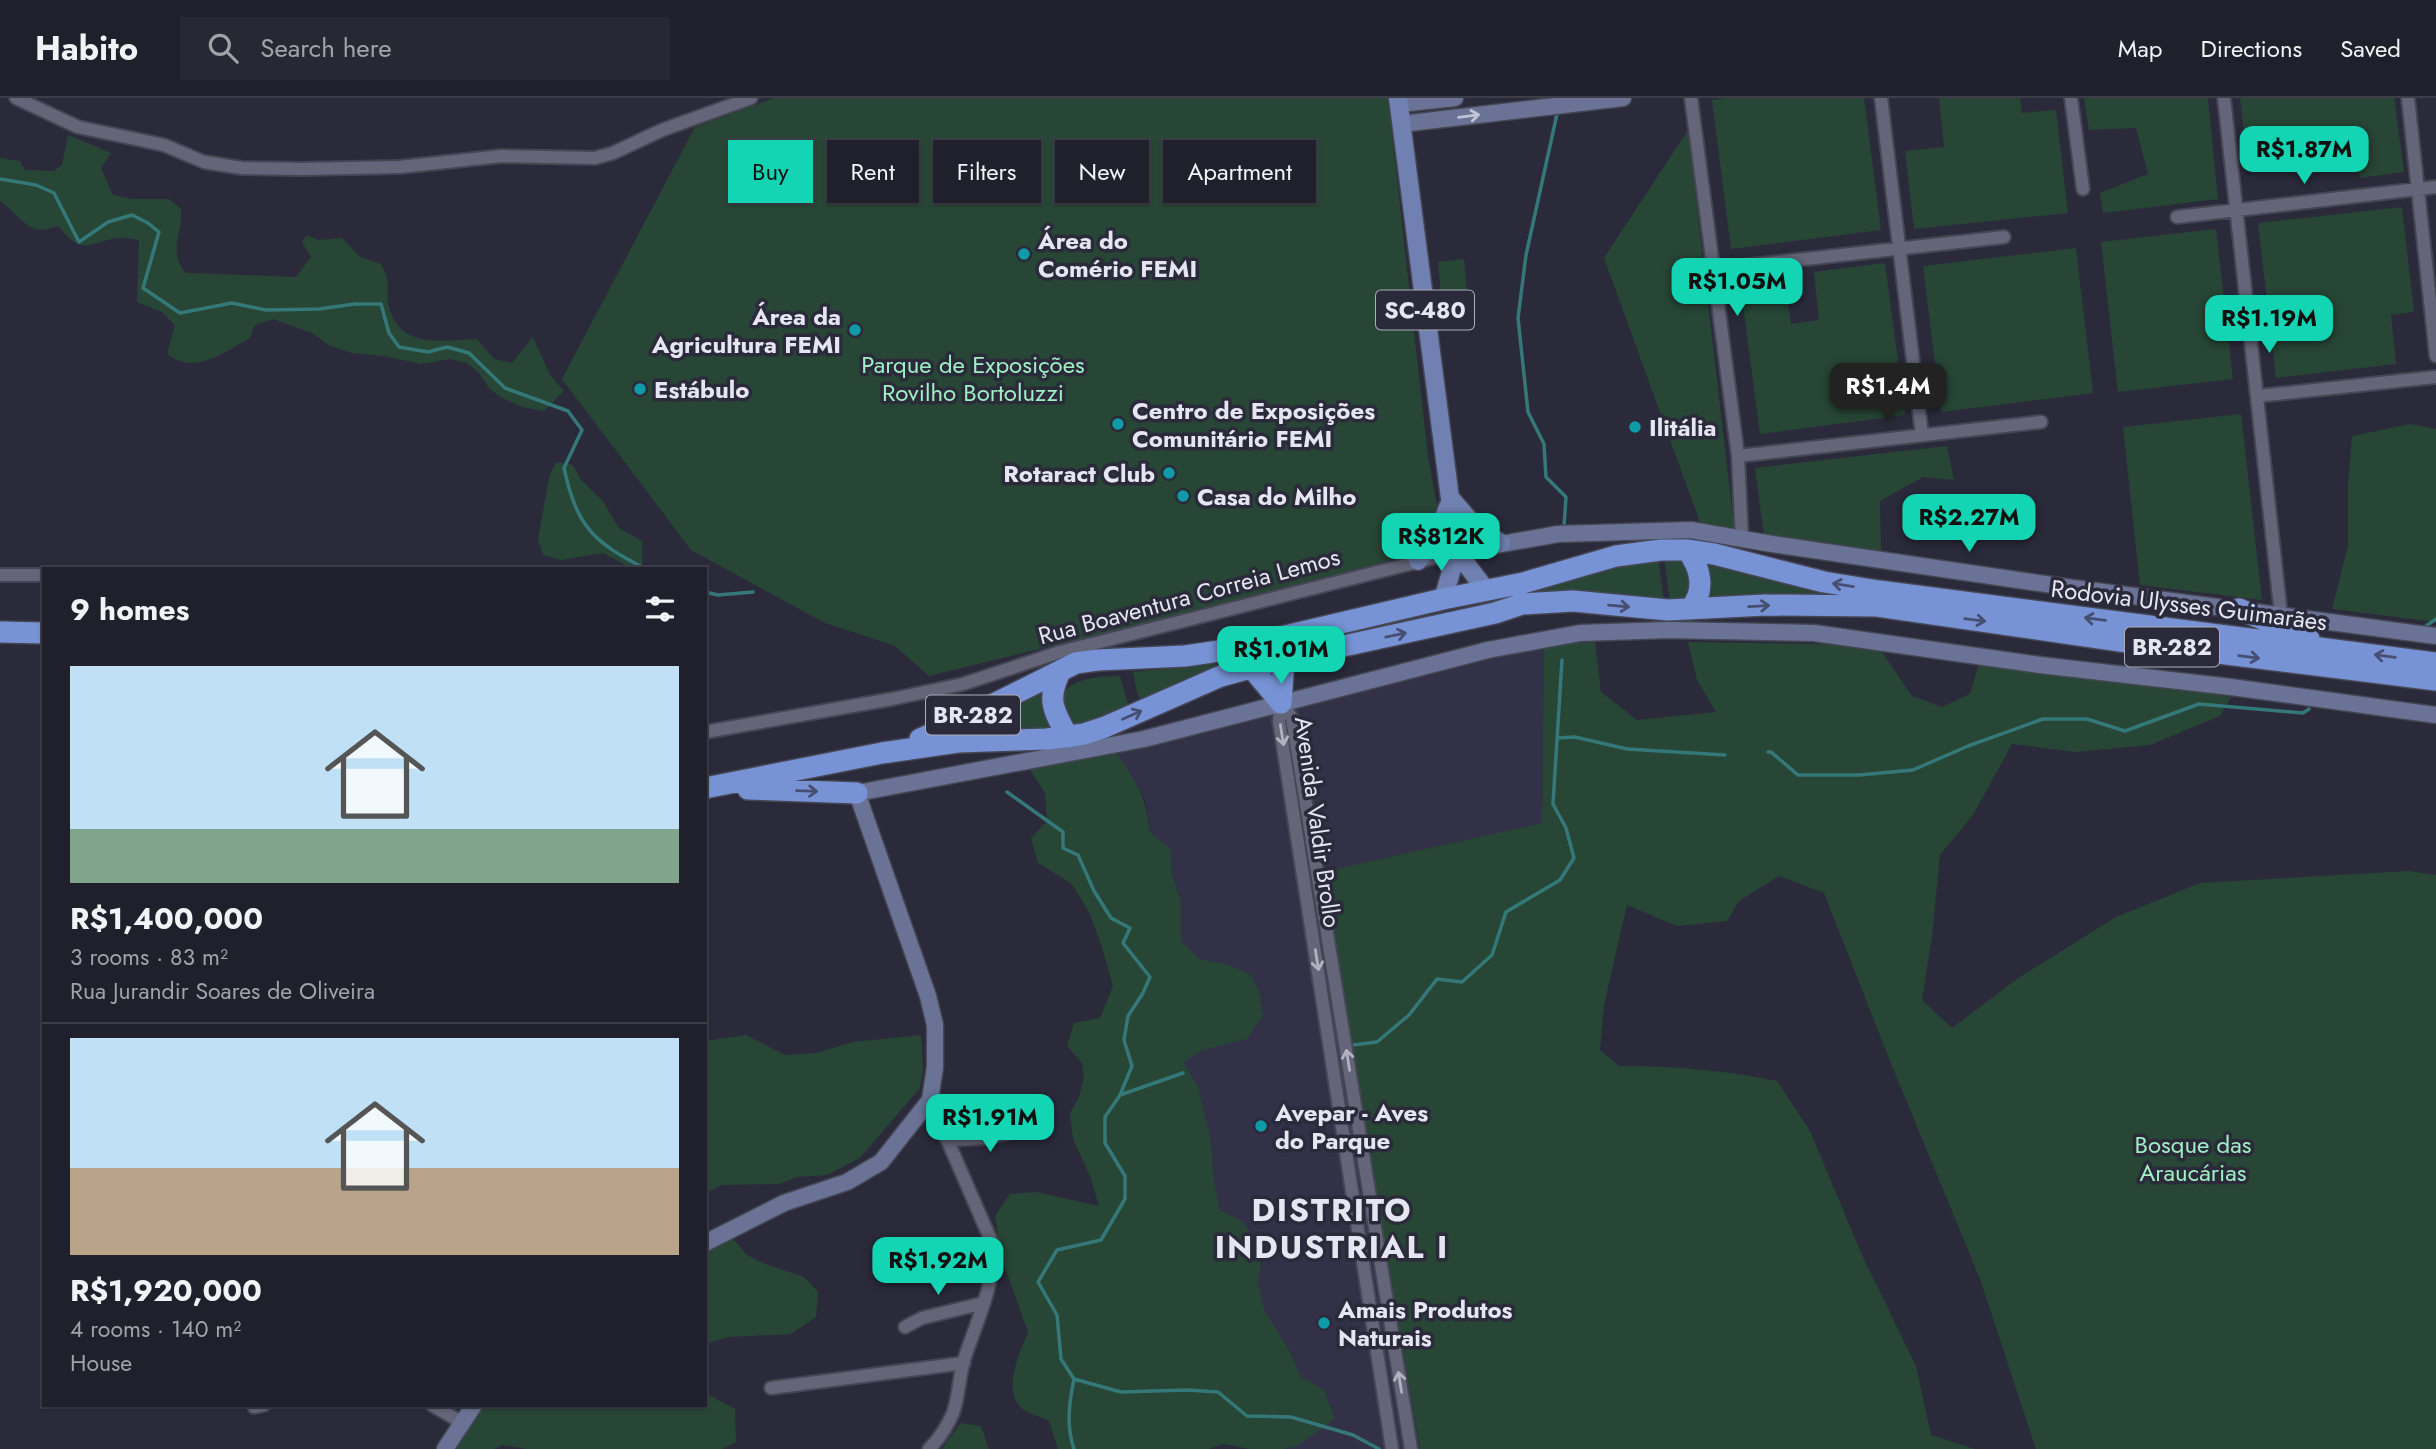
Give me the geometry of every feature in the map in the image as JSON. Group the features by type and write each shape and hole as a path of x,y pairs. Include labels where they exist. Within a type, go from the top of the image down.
{"highway":[{"name":"Rodovia Ulysses Guimarães","path":"882,753 936,733 1076,663 1185,656 1226,650 1523,583 1616,556 1661,550 1714,554 1824,582 1879,591 2436,663"},
{"path":"1688,550 1697,565 1700,583 1697,602 1690,610"},
{"name":"Rodovia Ulysses Guimarães","path":"710,788 882,753 958,742 1068,737 1105,727 1221,676 1284,659 1495,613 1522,604 1573,601 1668,610 1765,605 1877,606 2120,641 2436,680"},
{"path":"2239,609 2333,650"},
{"path":"0,632 42,633"},
{"path":"1281,703 1284,659"},
{"path":"1252,668 1281,703"},
{"path":"1061,670 1052,690 1052,699 1058,719 1068,737"},
{"path":"710,788 857,793"}],"main road":[{"name":"SC-480","path":"1398,101 1457,552 1443,599"},
{"path":"1450,497 1478,530 1501,543"},
{"path":"1418,561 1442,528 1450,497"},
{"path":"1457,552 1486,590"}],"street":[{"path":"16,98 78,127 164,145 204,162 242,168 349,169 399,167 502,156 595,158 751,98"},
{"path":"1398,101 1455,98"},
{"path":"1401,124 1623,98"},
{"path":"1691,98 1738,456 1742,540"},
{"path":"1881,98 1922,435"},
{"path":"2071,98 2083,189"},
{"path":"2224,98 2281,615"},
{"path":"2408,98 2436,356"},
{"path":"2176,217 2436,187"},
{"path":"1715,269 2004,237"},
{"path":"2257,396 2436,377"},
{"path":"1738,456 2041,422"},
{"name":"Rua Boaventura Correia Lemos","path":"707,732 963,684 1060,652 1418,561 1558,534 1691,530 1742,540 2073,588 2436,636"},
{"path":"0,575 42,575"},
{"path":"929,1449 942,1436 953,1412 964,1363 990,1285 994,1262 993,1245 930,1100 935,1026 928,996 857,793 1143,738 1488,650 1580,633 1668,630 1814,633 2040,665 2436,715"},
{"name":"Avenida Valdir Brollo","path":"1281,703 1279,721 1392,1449"},
{"name":"Avenida Valdir Brollo","path":"1281,703 1292,718 1411,1449"},
{"path":"707,1242 784,1203 847,1182 881,1162 930,1100"},
{"path":"947,1140 986,1138 1026,1129"},
{"path":"905,1327 922,1318 984,1303"},
{"path":"771,1388 964,1363"},
{"path":"435,1407 461,1422"},
{"path":"445,1449 472,1407"}],"shaded area":[{"path":"1544,643 1542,823 1323,872 1420,1449 1284,1449 1297,1446 1302,1379 1287,1346 1265,1312 1258,1283 1263,1248 1242,1221 1220,1210 1214,1181 1211,1140 1198,1087 1183,1061 1203,1050 1247,1039 1259,992 1251,975 1227,964 1199,959 1181,941 1181,903 1172,874 1171,853 1150,832 1146,801 1115,751"}],"green space":[{"name":"Parque de Exposições Rovilho Bortoluzzi","path":"774,98 1388,98 1428,457 1437,505 1432,533 1414,553 1327,579 929,676 895,646 825,623 691,550 562,379 695,127"},
{"path":"1864,98 1881,230 1731,249 1712,100"},
{"path":"1939,98 2020,98 2022,113 2056,110 2068,213 1914,229 1905,151 1944,147"},
{"path":"2084,98 2208,98 2218,199 2103,213 2100,193 2148,174 2136,128 2089,130"},
{"path":"2240,98 2394,98 2404,172 2360,178 2353,128 2245,140"},
{"path":"1688,130 1735,534 1701,525 1604,258"},
{"path":"68,135 111,153 101,168 113,195 133,199 169,199 181,209 177,257 186,273 296,277 311,257 302,242 307,235 319,240 342,238 360,257 381,264 387,279 389,307 395,321 403,330 424,340 477,339 494,359 512,363 533,337 550,375 564,391 544,411 522,407 500,397 467,363 450,359 422,364 352,353 330,346 312,333 273,319 255,325 250,338 209,360 188,363 178,360 167,354 175,325 162,312 137,302 139,240 119,238 84,246 73,241 58,226 35,229 0,201 0,158 20,161 25,170 54,171 62,165"},
{"path":"2402,207 2414,312 2391,315 2396,364 2276,378 2258,223"},
{"path":"2216,229 2233,379 2118,392 2101,242"},
{"path":"2076,248 2093,393 1941,412 1923,266"},
{"path":"1464,259 1469,314 1443,316 1438,262"},
{"path":"1885,263 1905,415 1760,434 1740,283 1784,277 1791,324 1819,320 1814,272"},
{"path":"2241,414 2262,600 2140,585 2123,427"},
{"path":"2410,424 2436,429 2436,622 2332,609 2348,545 2348,484 2352,436"},
{"path":"1947,446 1954,480 1923,477 1880,501 1881,552 1764,537 1755,468"},
{"path":"556,462 573,465 581,480 602,500 619,528 642,541 642,567 629,567 603,553 561,560 543,555 538,540 549,477"},
{"path":"1658,557 1664,602 1576,592 1522,595 1582,574"},
{"path":"1664,557 1680,559 1692,568 1689,596 1670,602"},
{"path":"1705,561 1832,597 1711,598 1712,579"},
{"name":"Bosque das Araucárias","path":"1595,642 1601,692 1637,720 1716,712 1697,680 1688,642 1877,645 1912,696 1942,707 1970,694 1979,664 2148,684 2231,697 2220,716 2150,745 2076,752 2012,744 1973,815 1940,855 1922,1000 1952,1028 2017,979 2116,917 2200,883 2409,871 2436,875 2436,1449 2036,1449 1980,1279 1824,893 1779,876 1739,901 1727,921 1677,926 1627,905 1604,1005 1600,1050 1619,1066 1698,1069 1777,1081 1810,1131 1862,1255 1916,1366 1931,1435 1975,1449 1420,1449 1322,872 1542,823 1544,643"},
{"path":"1220,663 1199,678 1144,706 1137,692 1133,672"},
{"path":"1120,676 1130,711 1079,726 1069,722 1063,714 1061,694 1067,688 1081,681"},
{"path":"1048,689 1043,706 1053,732 939,739"},
{"path":"1115,751 1139,789 1146,807 1150,832 1171,850 1172,874 1181,903 1181,941 1199,959 1227,964 1251,975 1259,992 1263,1015 1247,1039 1203,1050 1184,1062 1198,1087 1211,1140 1214,1181 1220,1210 1242,1221 1263,1248 1258,1283 1265,1312 1287,1346 1302,1378 1324,1389 1335,1419 1297,1446 1284,1449 1250,1449 1223,1444 1209,1449 1058,1449 1049,1421 1024,1410 1013,1393 1014,1372 1028,1332 1002,1259 995,1216 1010,1194 1036,1192 1099,1206 1090,1176 1073,1139 1070,1113 1079,1097 1084,1077 1082,1063 1067,1046 1074,1023 1100,1018 1113,986 1089,912 1072,884 1038,863 1031,838 1047,821 1045,793 1030,770"},
{"path":"746,1035 785,1055 816,1053 853,1042 921,1035 923,1068 920,1088 860,1158 827,1175 797,1177 779,1184 722,1185 707,1192 707,1041"},
{"path":"727,1232 747,1255 804,1277 818,1292 816,1317 791,1334 729,1337 707,1343 707,1242"},
{"path":"707,1394 735,1409 736,1442 722,1449 527,1449 503,1445 494,1449 442,1449 468,1407 707,1407"},
{"path":"960,1423 981,1426 989,1449 942,1449"}],"waterway":[{"path":"1557,114 1526,255 1518,318 1528,412 1544,444 1546,477 1566,497 1564,526"},
{"path":"0,179 36,185 54,193 79,242 108,222 132,215 148,223 159,232 143,288 180,313 232,303 266,310 381,304 389,333 399,347 428,352 447,347 469,353 505,388 568,411 582,430 564,468 575,505 582,519 600,541 642,567"},
{"path":"707,592 718,595 753,592"},
{"path":"2426,626 2436,619"},
{"path":"1353,1045 1377,1042 1409,1015 1437,979 1462,982 1492,955 1506,912 1560,880 1574,858 1566,828 1553,804 1562,660"},
{"path":"1768,752 1798,775 1859,775 1913,770 1968,746 2043,719 2087,719 2125,731 2199,704 2303,713 2309,709"},
{"path":"1557,738 1575,737 1627,749 1725,755"},
{"path":"1007,792 1063,832 1063,848 1078,855 1094,891 1111,918 1130,928 1123,943 1150,977 1128,1016 1124,1040 1132,1066 1120,1095 1105,1117 1105,1143 1125,1176 1125,1199 1101,1240 1057,1250 1038,1282 1057,1315 1061,1359 1074,1379 1069,1414 1074,1449"},
{"path":"1120,1095 1183,1073"},
{"path":"1074,1379 1121,1392 1218,1392 1247,1416 1291,1417 1353,1435 1379,1449"}],"place":[{"name":"Área do Comério FEMI","path":"1024,254"},
{"name":"Área da Agricultura FEMI","path":"855,330"},
{"name":"Estábulo","path":"640,389"},
{"name":"Centro de Exposições Comunitário FEMI","path":"1118,424"},
{"name":"Ilitália","path":"1635,427"},
{"name":"Rotaract Club","path":"1169,473"},
{"name":"Casa do Milho","path":"1183,496"},
{"name":"Avepar - Aves do Parque","path":"1261,1126"},
{"name":"Amais Produtos Naturais","path":"1324,1323"}],"district":[{"name":"DISTRITO INDUSTRIAL I","path":"1332,1228"}]}
